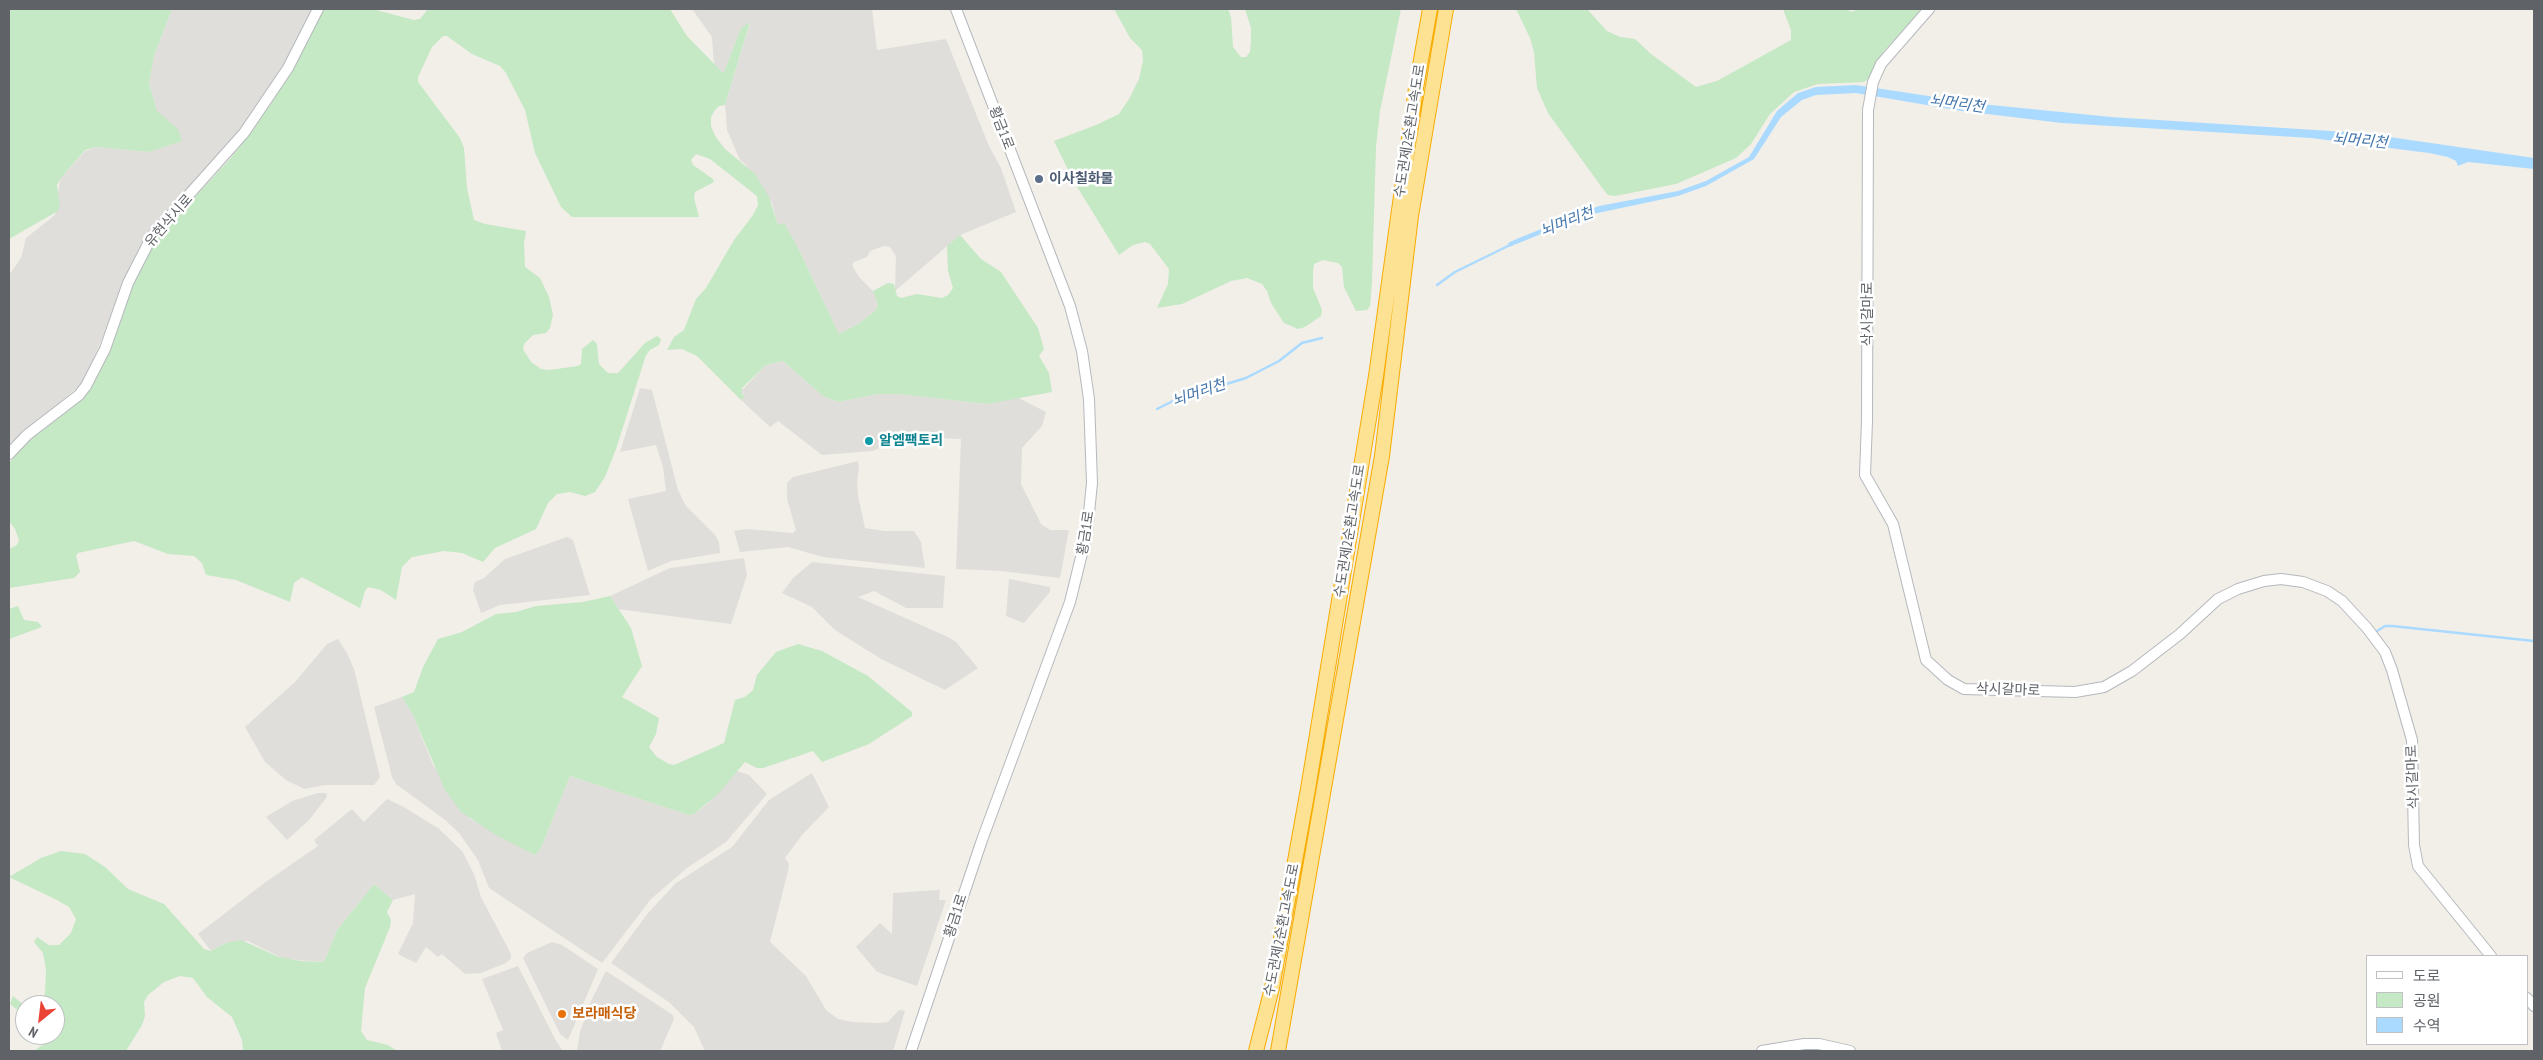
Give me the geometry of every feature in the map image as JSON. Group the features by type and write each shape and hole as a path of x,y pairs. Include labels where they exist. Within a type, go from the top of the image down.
{"highway":[{"name":"수도권제2순환고속도로","path":"1256,1051 1274,979 1308,789 1376,376 1416,88 1430,9"},
{"name":"수도권제2순환고속도로","path":"1278,1051 1379,474 1411,216 1446,9"}],"street":[{"name":"유현삭시로","path":"9,454 27,435 79,395 86,386 104,349 128,283 152,236 244,133 288,68 318,9"},
{"name":"황금1로","path":"911,1051 984,833 1070,602 1087,533 1092,483 1089,399 1082,351 1070,306 956,9"},
{"name":"삭시갈마로","path":"1929,9 1886,56 1876,74 1869,106 1868,411 1865,475 1893,524 1926,660 1948,680 1964,689 2075,692 2104,687 2132,671 2180,634 2218,600 2238,589 2264,581 2282,580 2303,582 2327,591 2342,601 2367,628 2385,652 2392,670 2412,740 2414,845 2418,866 2490,955"},
{"path":"1762,1051 1804,1044 1832,1046 1850,1051"}],"shaded area":[{"path":"172,9 313,9 288,58 249,120 141,246 85,379 9,445 9,275 21,258 26,238 55,215 60,179 85,151 97,147 149,152 182,141 157,111 149,83 154,56"},
{"path":"692,9 872,9 877,50 946,39 989,146 1001,168 1016,212 960,235 895,291 896,256 890,247 884,246 870,251 867,257 854,262 852,265 859,277 873,291 878,305 875,311 858,324 839,334 798,248 778,226 772,203 745,164 740,160 727,130 725,105 750,23 741,28 724,72 722,72 714,64 712,37"},
{"path":"783,361 823,396 838,402 878,394 898,394 987,404 1017,397 1046,412 1042,426 1022,448 1021,484 1041,524 1050,530 1069,530 1060,578 1001,571 956,569 961,439 911,437 872,451 822,455 778,421 770,427 741,400 745,397 741,391 766,365"},
{"path":"640,388 652,390 678,490 686,506 715,535 719,542 720,553 671,561 648,571 628,499 666,491 663,467 656,445 620,452"},
{"path":"858,461 858,496 865,528 884,531 914,531 921,542 925,568 823,557 788,547 740,552 734,531 747,529 793,533 796,530 787,499 787,483 793,477"},
{"path":"567,537 573,540 590,595 500,605 481,613 473,590 475,582 484,578 505,559"},
{"path":"744,558 747,575 731,624 617,609 610,596 670,568"},
{"path":"812,562 945,576 943,608 906,608 874,591 858,597 948,637 956,642 978,668 945,690 881,659 835,630 812,607 782,593 793,578"},
{"path":"1009,579 1050,587 1050,592 1024,623 1006,616"},
{"path":"338,639 354,669 380,777 374,785 325,785 304,789 286,780 265,762 245,727 296,681 327,644"},
{"path":"402,697 412,713 433,765 469,818 535,855 541,848 570,776 689,815 694,814 708,803 737,771 749,775 767,794 726,842 687,868 651,899 602,963 489,888 478,860 459,833 444,819 396,784 392,777 374,707"},
{"path":"812,773 829,807 802,835 785,858 789,864 788,871 770,942 806,976 826,1010 838,1019 852,1022 888,1022 899,1010 905,1011 893,1051 705,1051 694,1027 670,1003 611,963 648,913 676,883 732,847 769,800"},
{"path":"318,793 326,793 327,797 309,820 287,840 266,817 292,801"},
{"path":"387,799 438,828 462,851 474,874 481,897 511,954 511,958 506,963 481,973 465,974 442,954 438,957 426,947 416,963 398,954 413,923 415,894 393,900 374,884 337,930 325,960 322,962 284,959 248,941 226,943 211,951 198,934 263,884 318,846 314,840 352,809 364,822"},
{"path":"940,890 939,900 946,900 917,986 877,972 856,947 880,923 892,934 893,893"},
{"path":"552,942 562,945 598,969 568,1040 560,1034 523,958 527,953"},
{"path":"518,966 563,1051 502,1051 496,1033 503,1030 482,979"},
{"path":"606,971 673,1015 674,1019 660,1051 577,1051 580,1032 591,1001"}],"green space":[{"path":"9,9 172,9 154,56 149,83 157,111 178,129 182,141 149,152 97,147 85,150 57,185 60,207 58,211 9,239"},
{"path":"323,9 372,9 414,20 420,19 428,9 670,9 687,36 722,72 724,72 741,28 750,22 725,105 719,106 715,110 711,117 711,126 715,136 725,149 755,174 769,197 778,225 784,223 798,248 839,334 858,324 875,311 878,305 873,291 888,283 894,284 897,296 901,298 917,294 942,298 948,295 953,288 948,271 947,246 960,235 981,259 1001,272 1038,328 1044,349 1039,356 1049,373 1052,392 987,404 898,394 878,394 838,402 823,396 783,361 766,365 742,388 742,394 745,397 741,400 697,356 682,349 667,350 674,337 684,330 696,299 706,288 734,240 753,215 758,205 757,196 710,159 696,154 691,160 693,165 713,179 714,182 695,192 694,198 699,217 572,217 561,207 535,153 525,110 506,73 500,66 472,54 447,36 443,36 432,47 418,77 418,82 460,138 464,148 467,188 474,220 485,224 526,231 524,243 525,267 540,278 549,297 553,315 550,328 546,333 533,335 524,344 523,349 531,362 541,369 549,370 578,366 581,364 582,349 593,340 597,344 599,364 608,373 618,373 645,343 657,336 661,339 659,345 650,350 646,355 616,449 605,477 595,492 585,496 570,492 557,494 548,503 536,529 495,548 483,562 462,553 444,551 412,557 402,567 396,600 381,590 368,587 360,608 302,577 294,583 290,602 236,580 206,575 202,563 194,556 168,554 134,541 78,553 76,556 80,572 74,578 9,588 9,549 17,545 19,540 15,529 9,521 9,463 31,437 79,402 86,394 101,368 130,290 156,239 229,160 253,130 293,70"},
{"path":"1114,9 1228,9 1231,17 1233,47 1241,57 1246,57 1250,52 1251,28 1245,9 1401,9 1380,111 1376,147 1372,282 1370,306 1367,310 1356,311 1344,287 1342,267 1338,263 1323,260 1314,264 1313,271 1313,288 1322,310 1321,316 1305,327 1298,329 1284,323 1262,284 1247,278 1231,281 1182,304 1157,308 1168,284 1169,269 1150,244 1145,242 1133,245 1119,255 1073,180 1054,141 1119,114 1139,79 1143,61 1142,50 1130,38"},
{"path":"1516,9 1587,9 1607,31 1620,37 1635,39 1651,54 1696,87 1717,81 1791,40 1791,30 1783,9 1847,9 1851,12 1858,9 1922,9 1883,52 1868,79 1864,82 1818,84 1794,92 1770,114 1751,144 1736,158 1676,184 1615,196 1608,195 1603,189 1548,113 1537,88 1534,52 1530,38"},
{"path":"610,596 631,628 642,666 622,697 659,718 656,734 649,747 657,757 669,764 674,765 724,743 735,700 745,697 753,690 757,675 776,652 798,644 822,651 868,676 912,712 912,716 869,744 822,762 813,751 763,768 757,768 745,762 718,794 694,814 689,815 570,776 541,848 535,855 496,835 461,812 445,790 412,713 402,697 414,692 423,667 438,639 462,632 496,614 516,612 536,606 583,602"},
{"path":"18,606 24,620 38,622 42,627 9,639 9,609"},
{"path":"61,851 85,854 105,867 128,889 164,904 204,949 211,951 226,943 241,940 279,957 301,961 322,962 325,960 337,930 374,884 393,900 387,912 391,920 390,927 365,988 361,1031 367,1040 388,1045 397,1051 243,1051 242,1040 232,1017 207,997 193,978 180,976 164,982 148,995 144,1002 145,1016 142,1025 126,1051 34,1051 43,1045 65,1045 65,995 44,995 46,970 43,953 34,942 37,937 49,945 59,945 71,933 76,919 69,907 9,877 41,858"},
{"path":"13,996 15,998 15,1008 10,1004"}],"water":[{"path":"1856,85 1981,104 2111,117 2362,133 2534,158 2534,169 2468,162 2458,166 2456,161 2448,157 2429,153 2311,138 2062,123 1962,111 1856,93 1816,95 1802,100 1781,117 1754,159 1706,186 1678,196 1588,215 1509,247 1508,243 1599,206 1678,191 1706,181 1749,157 1777,111 1798,93 1816,87"}],"waterway":[{"name":"뇌머리천","path":"1437,285 1455,272 1512,244"},
{"name":"뇌머리천","path":"1157,409 1177,399 1246,378 1279,361 1302,343 1322,338"},
{"path":"2377,631 2385,626 2392,626 2534,641"}],"place":[{"name":"이사칠화물","path":"1039,179"},
{"name":"알엠팩토리","path":"869,441"},
{"name":"보라매식당","path":"562,1014"}]}
